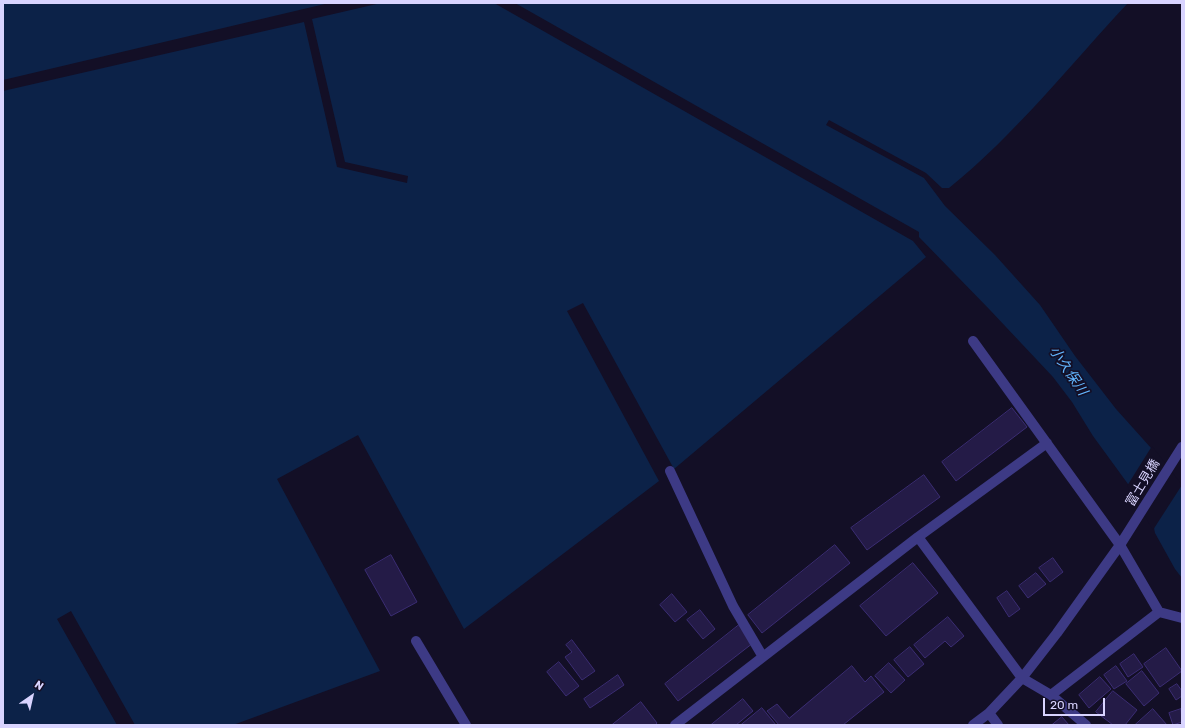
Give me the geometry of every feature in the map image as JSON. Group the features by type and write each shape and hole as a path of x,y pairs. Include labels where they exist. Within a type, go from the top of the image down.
{"street":[{"path":"973,340 1120,545 1159,612 1182,618"},
{"path":"675,725 918,537 1047,443"},
{"name":"富士見橋","path":"972,725 989,713 1022,678 1061,627 1120,545 1172,460 1182,447"},
{"path":"670,471 733,606 764,657"},
{"path":"918,537 1022,678 1051,694 1086,725"},
{"path":"1051,694 1159,612"},
{"path":"416,641 466,725"},
{"path":"989,713 998,725"}],"water":[{"path":"3,3 329,3 3,80"},
{"path":"381,3 494,3 913,241 926,257 674,469 583,303 567,311 659,481 464,629 358,435 277,479 380,671 233,725 135,725 71,611 57,619 117,725 3,725 3,91 304,22 337,167 407,183 408,176 345,162 312,19"},
{"name":"小久保川","path":"515,3 1128,3 1020,122 974,167 949,188 942,188 926,173 829,120 826,125 924,178 945,206 995,255 1040,305 1075,356 1116,409 1151,448 1182,488 1182,578 1175,569 1155,533 1154,528 1128,484 1093,436 1072,402 1053,377 919,237 919,232"}],"pier":[{"path":"1152,446 1182,485 1153,530 1127,486"}],"building":[{"path":"1012,408 1027,427 956,481 942,462"},
{"path":"924,475 940,497 867,550 851,528"},
{"path":"835,545 850,563 762,633 748,615"},
{"path":"391,555 417,602 391,616 365,570"},
{"path":"1053,558 1063,572 1050,582 1039,568"},
{"path":"913,563 938,593 886,636 860,606"},
{"path":"1036,573 1046,584 1028,598 1019,586"},
{"path":"1007,591 1020,609 1009,617 997,598"},
{"path":"672,594 687,612 675,622 660,605"},
{"path":"700,610 715,629 703,639 687,620"},
{"path":"948,617 964,636 951,647 945,641 925,658 914,645"},
{"path":"739,625 753,643 678,701 665,684"},
{"path":"572,640 595,671 582,680 565,657 572,652 566,645"},
{"path":"910,647 924,664 908,677 894,660"},
{"path":"1166,648 1182,671 1160,687 1144,664"},
{"path":"1134,654 1143,667 1128,677 1120,664"},
{"path":"559,662 579,686 566,696 547,672"},
{"path":"889,663 905,680 891,693 875,676"},
{"path":"852,666 865,682 871,676 884,692 843,725 779,725 767,711 777,704 789,718"},
{"path":"1116,666 1127,681 1114,689 1104,675"},
{"path":"1142,671 1159,693 1144,706 1126,684"},
{"path":"618,675 624,685 590,708 584,699"},
{"path":"1100,677 1111,689 1089,708 1079,695"},
{"path":"1177,684 1182,691 1182,696 1176,700 1169,689"},
{"path":"1113,691 1137,710 1125,725 1113,725 1096,712"},
{"path":"743,699 753,711 736,725 711,725"},
{"path":"641,702 657,723 655,725 612,725"},
{"path":"762,708 776,725 741,725"},
{"path":"1153,709 1167,725 1135,725"},
{"path":"1181,709 1182,722 1173,725 1169,713"},
{"path":"1062,717 1069,725 1052,725"}]}
